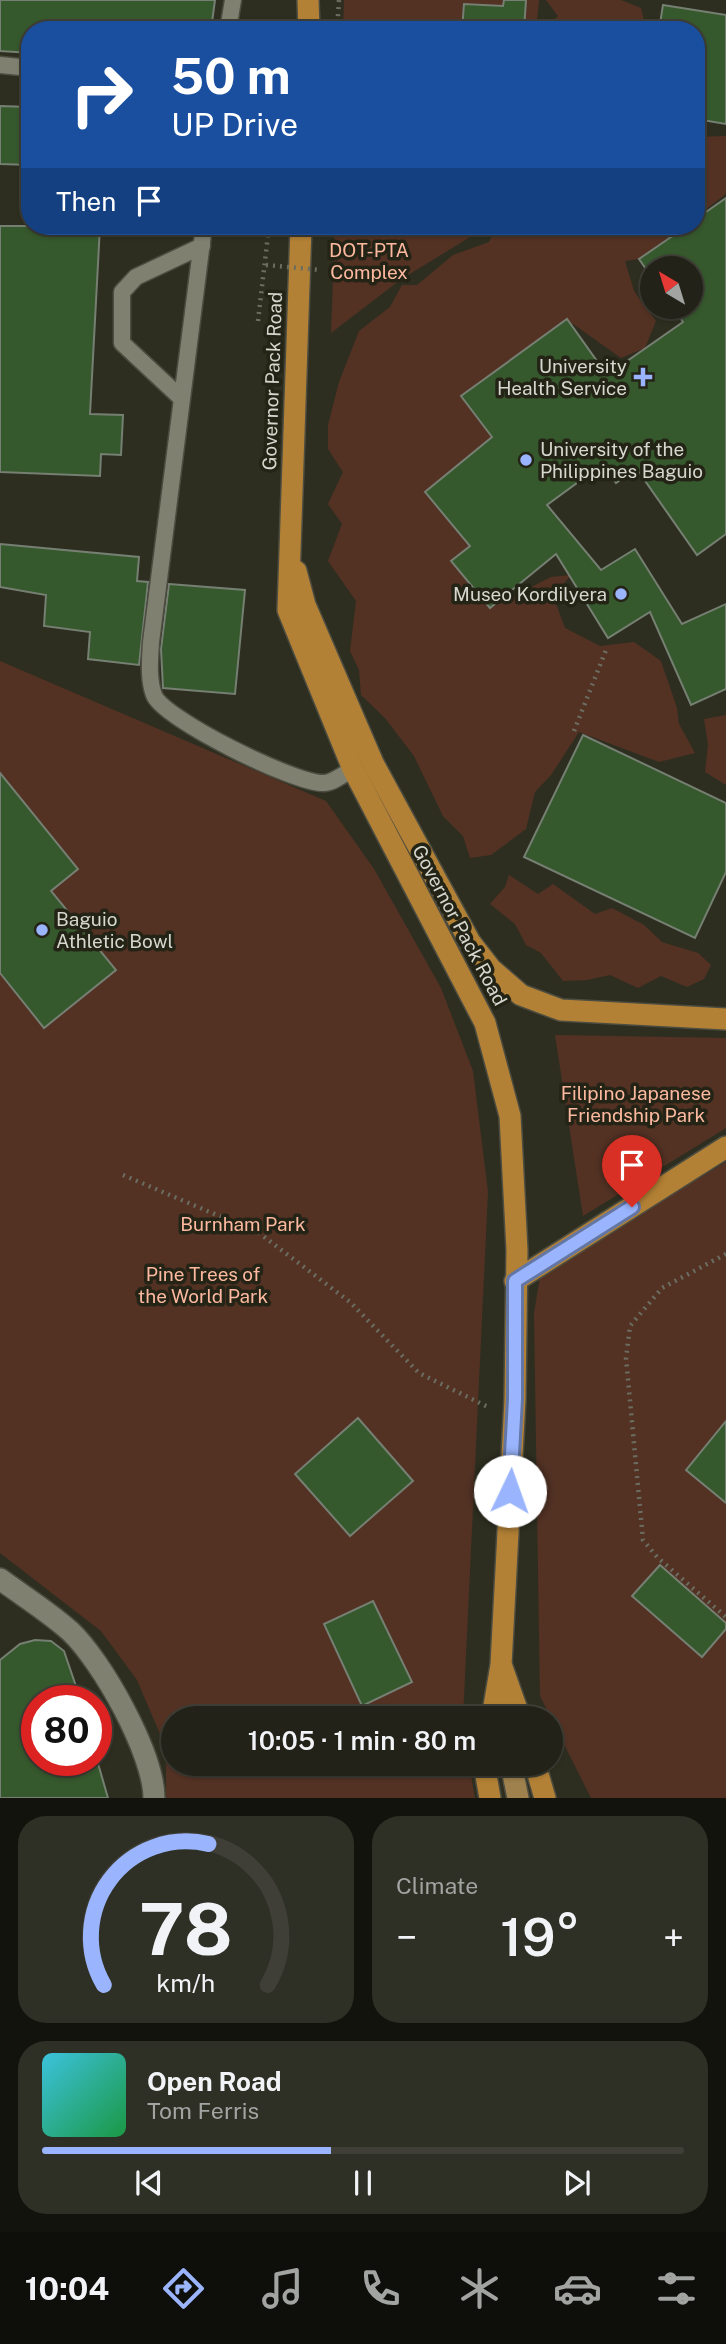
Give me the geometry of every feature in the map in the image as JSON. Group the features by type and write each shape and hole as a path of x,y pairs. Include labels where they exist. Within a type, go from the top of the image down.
{"highway":[{"path":"309,21 310,3"},
{"name":"Governor Pack Road","path":"301,235 288,610 353,769 485,1023 510,1116 517,1250 515,1399 501,1665 494,1706"},
{"path":"289,545 305,605 373,763 470,942 491,969 522,995 561,1010 726,1019"},
{"path":"515,1281 726,1147"},
{"name":"Governor Pack Road","path":"501,1665 516,1706"},
{"path":"486,1776 490,1798"},
{"path":"539,1776 545,1798"}],"main road":[{"path":"0,1579 69,1631 90,1654 145,1755 155,1798"},
{"path":"501,1665 504,1706"},
{"path":"513,1776 518,1798"}],"lane":[{"path":"230,21 233,0"},
{"path":"0,65 21,67"},
{"path":"203,235 151,642 150,674 154,698 188,726 298,779 326,783 353,769"},
{"path":"181,398 122,343 121,292 135,278 202,246"}],"path":[{"path":"338,21 339,0"},
{"path":"258,321 268,235"},
{"path":"265,265 321,270"},
{"path":"574,732 606,650"},
{"path":"123,1175 259,1233 349,1302 419,1373 479,1403"},
{"path":"726,1254 662,1288 630,1325 626,1358 643,1541 657,1557 726,1617"}],"green space":[{"path":"344,0 539,0 537,21 343,21"},
{"path":"546,0 621,0 641,8 644,21 553,21 558,16"},
{"path":"726,136 726,194 705,210 705,137"},
{"name":"DOT-PTA Complex","path":"335,235 473,235 400,280 331,333"},
{"path":"492,235 672,235 639,259 625,261 634,291 640,299 640,319 656,321 645,348 621,358 566,319 462,395 492,437 425,492 470,546 452,562 490,608 551,577 571,575 553,596 565,628 600,646 634,642 661,661 677,708 679,724 695,753 659,762 579,732 551,775 535,792 526,829 491,855 470,858 463,836 443,816 414,756 385,718 361,695 359,670 350,651 356,601 328,561 342,524 328,504 343,472 328,449 328,425 339,382 359,331 390,307 402,285 417,285 453,255 489,242"},
{"name":"Pine Trees of the World Park","path":"0,661 326,801 374,869 441,988 473,1071 488,1192 464,1706 161,1706 161,1736 137,1680 101,1631 0,1553"},
{"path":"726,715 726,785 705,772 708,745 704,719"},
{"path":"509,875 538,894 553,884 595,914 612,908 644,925 662,942 698,953 711,965 704,979 687,987 661,976 638,988 610,975 563,981 541,953 526,945 515,924 490,904 505,887"},
{"name":"Filipino Japanese Friendship Park","path":"555,1035 726,1038 726,1128 583,1216"},
{"path":"726,1162 726,1798 591,1798 563,1742 563,1706 545,1706 540,1696 534,1313 541,1271"},
{"name":"Pine Trees of the World Park","path":"166,1776 471,1776 475,1798 166,1798"}],"building":[{"path":"0,0 215,0 212,21 21,21 21,52 0,51"},
{"path":"504,0 526,0 525,21 463,21 464,4 503,6"},
{"path":"663,5 726,15 726,124 705,120 705,21 660,21"},
{"path":"0,106 21,107 21,165 0,164"},
{"path":"726,198 726,534 697,555 636,468 616,483 603,464 547,505 601,570 635,549 682,624 726,604 726,689 691,705 650,612 608,638 556,554 490,608 451,561 470,546 425,492 492,437 461,396 567,319 607,375 683,322 681,319 703,319 704,256 643,256 674,235 705,235 705,213"},
{"path":"0,226 21,226 21,235 100,235 90,414 123,415 121,455 101,454 100,476 0,472"},
{"path":"0,544 139,557 137,581 148,582 139,665 88,659 90,632 44,626 46,595 0,587"},
{"path":"169,584 245,590 235,694 163,688 161,649"},
{"path":"583,735 726,803 726,872 695,938 524,857"},
{"name":"Baguio Athletic Bowl","path":"0,773 78,869 51,891 116,970 44,1028 0,973"},
{"path":"358,1418 413,1481 350,1536 295,1474"},
{"path":"726,1421 726,1503 686,1470"},
{"path":"660,1565 726,1623 726,1629 702,1657 632,1596"},
{"path":"373,1601 412,1682 362,1706 324,1624"},
{"path":"35,1640 51,1641 64,1651 76,1685 21,1685 21,1776 102,1776 108,1798 0,1798 0,1660 20,1644"}],"place":[{"name":"University Health Service","path":"643,377"},
{"name":"University of the Philippines Baguio","path":"526,460"},
{"name":"Museo Kordilyera","path":"621,594"},
{"name":"Baguio Athletic Bowl","path":"42,930"}],"route":[{"path":"510,1491 515,1399 515,1281 632,1207"}],"park label":[{"name":"Burnham Park","path":"243,1224"}]}
